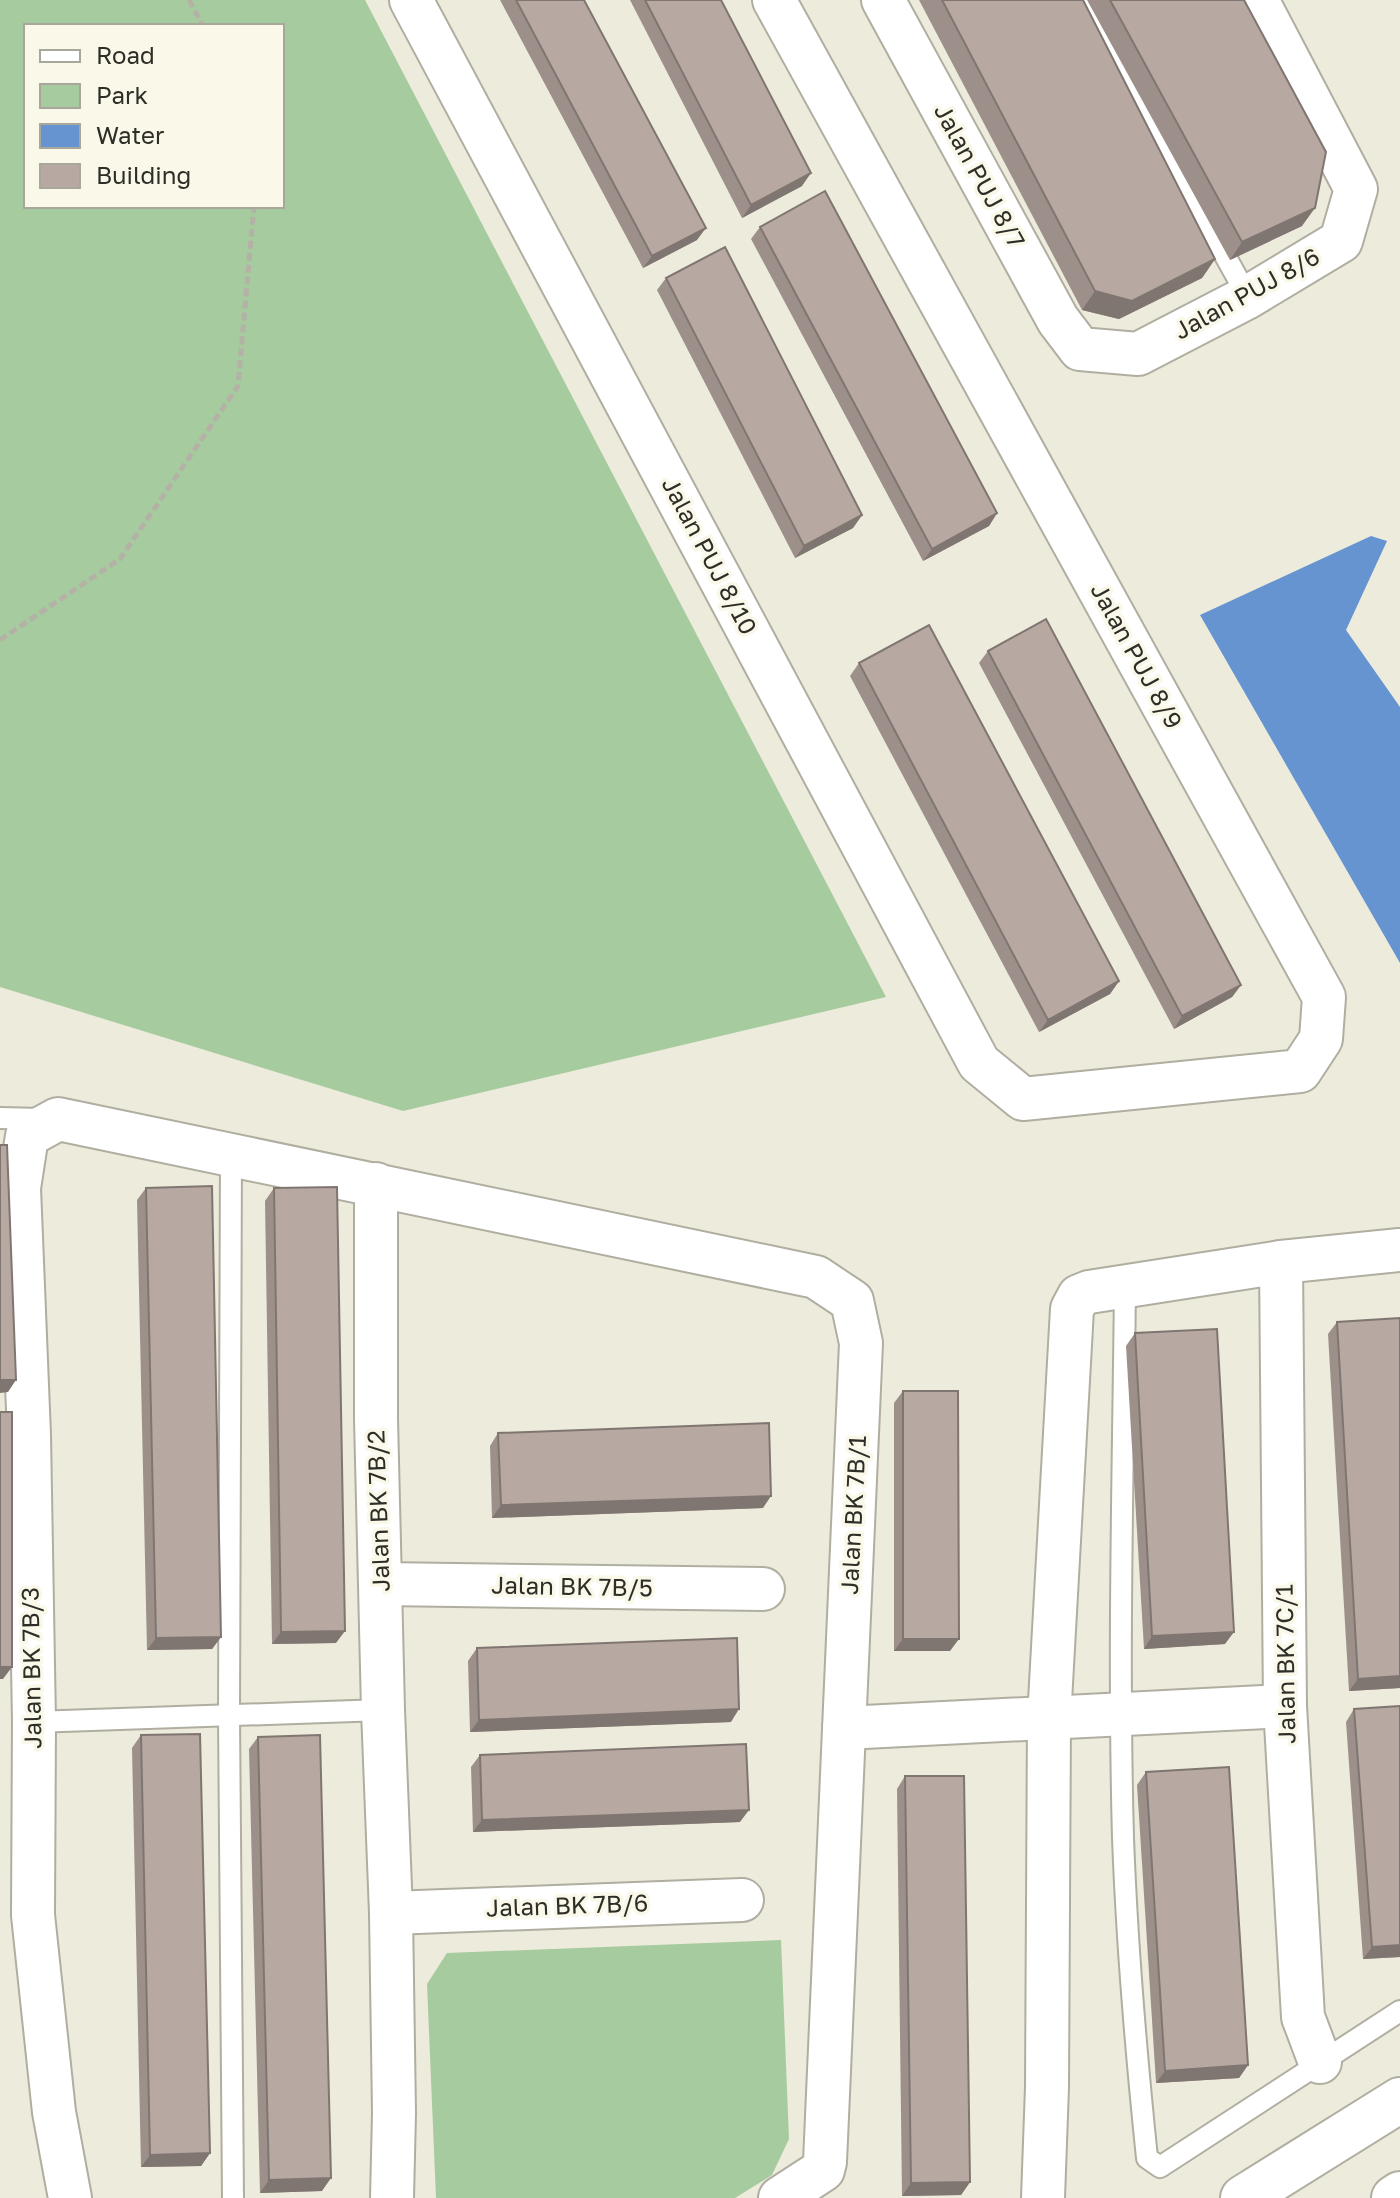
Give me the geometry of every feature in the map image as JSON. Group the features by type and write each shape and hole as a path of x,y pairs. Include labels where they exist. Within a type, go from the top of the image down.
{"main road":[{"path":"1243,2198 1400,2100"},
{"path":"1394,2198 1400,2194"}],"street":[{"name":"Jalan PUJ 8/10","path":"411,0 979,1063 1023,1099"},
{"name":"Jalan PUJ 8/9","path":"774,0 1324,997 1321,1039 1300,1071 1023,1099"},
{"name":"Jalan PUJ 8/7","path":"883,0 1058,320 1080,349"},
{"name":"Jalan PUJ 8/6","path":"1080,349 1138,354 1248,297 1341,241 1356,189 1257,0"},
{"path":"28,1124 231,1153 376,1184"},
{"name":"Jalan BK 7B/3","path":"28,1124 19,1188 29,1435 17,1723 54,2112 69,2198"},
{"name":"Jalan BK 7B/2","path":"376,1184 376,1419 391,1913 392,2198"},
{"name":"Jalan BK 7B/1","path":"376,1184 816,1277 852,1301 861,1343 825,2162 823,2170 780,2198"},
{"path":"1043,2198 1047,2087 1049,1719 1072,1309 1079,1296 1089,1292 1281,1262 1400,1250"},
{"name":"Jalan BK 7C/1","path":"1281,1262 1285,1706 1303,2017 1320,2062"},
{"name":"Jalan BK 7B/5","path":"382,1584 763,1589"},
{"path":"844,1728 1285,1706"},
{"name":"Jalan BK 7B/6","path":"391,1913 742,1900"},
{"path":"1047,2087 1062,2198"}],"lane":[{"path":"1083,0 1248,297"},
{"path":"231,1153 229,1715 233,2198"},
{"path":"1125,1287 1121,1715 1124,1841 1133,2018 1147,2158 1160,2167 1400,2011"},
{"path":"17,1723 383,1710"}],"path":[{"path":"189,0 202,24"},
{"path":"0,640 120,559 238,386 254,208"}],"green space":[{"path":"0,0 365,0 886,997 403,1111 0,987"},
{"path":"781,1940 789,2139 772,2175 735,2198 436,2198 427,1984 447,1953"}],"water":[{"path":"1371,536 1387,541 1346,630 1400,707 1400,963 1200,615"}],"building":[{"path":"516,0 584,0 706,228 652,256"},
{"path":"645,0 721,0 811,173 751,205"},
{"path":"942,0 1083,0 1215,259 1132,301 1095,291"},
{"path":"1110,0 1244,0 1326,152 1315,208 1242,242"},
{"path":"825,191 997,513 932,549 760,227"},
{"path":"725,247 862,515 804,546 666,278"},
{"path":"1046,619 1241,985 1182,1016 988,651"},
{"path":"929,625 1119,981 1048,1020 859,663"},
{"path":"0,1145 7,1145 16,1380 0,1380"},
{"path":"212,1186 221,1637 156,1638 146,1188"},
{"path":"337,1187 345,1631 281,1632 274,1188"},
{"path":"1400,1318 1400,1676 1358,1679 1337,1322"},
{"path":"1217,1329 1234,1632 1152,1636 1135,1333"},
{"path":"903,1391 958,1391 959,1639 903,1639"},
{"path":"0,1412 12,1412 12,1667 0,1667"},
{"path":"769,1423 771,1496 501,1505 498,1433"},
{"path":"737,1638 739,1709 479,1720 477,1648"},
{"path":"1400,1706 1400,1945 1372,1947 1354,1709"},
{"path":"200,1734 210,2153 150,2155 141,1735"},
{"path":"320,1735 331,2178 269,2180 258,1737"},
{"path":"746,1744 749,1810 482,1820 480,1755"},
{"path":"1229,1767 1248,2065 1165,2071 1146,1772"},
{"path":"905,1776 964,1776 970,2182 911,2183"}]}
